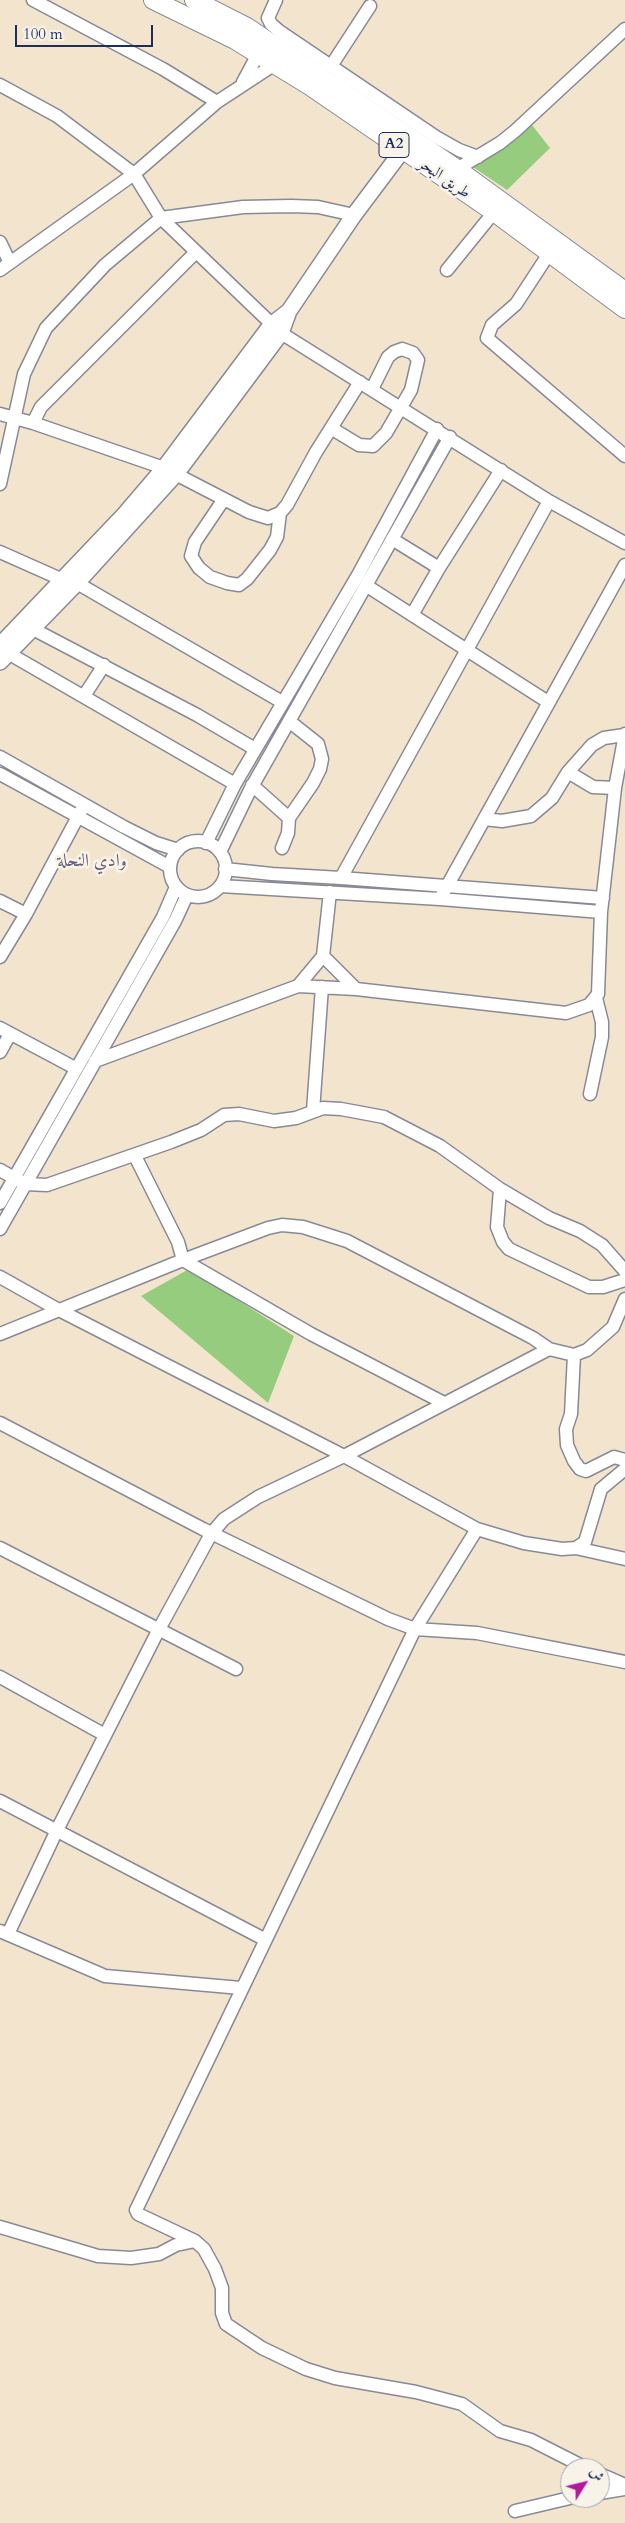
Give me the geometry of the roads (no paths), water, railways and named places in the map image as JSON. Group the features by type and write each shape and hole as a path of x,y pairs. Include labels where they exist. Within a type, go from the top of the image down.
{"highway":[{"name":"طريق البحر","path":"153,0 275,64 494,212 625,309"},
{"name":"طريق البحر","path":"194,0 247,27 431,142 457,169 625,291"}],"main road":[{"path":"3,653 32,629 123,516 170,471 276,329 354,215 402,151"},
{"path":"3,653 70,582"}],"street":[{"path":"33,0 163,69 217,102"},
{"path":"276,0 268,14 271,24 331,66 431,142 478,156"},
{"path":"331,66 370,6"},
{"path":"457,169 515,131 625,29"},
{"path":"242,84 258,54"},
{"path":"0,242 5,267 134,174 217,102 275,64"},
{"path":"0,85 57,116 134,174 161,218 276,329 549,501 625,543"},
{"path":"0,484 24,374 46,328 105,265 161,218 243,207 291,206 318,207 354,215"},
{"path":"448,270 494,212"},
{"path":"33,423 42,407 196,252"},
{"path":"550,252 516,304 492,325 487,338 625,456"},
{"path":"331,428 358,445 373,446 386,433 411,390 418,360 413,353 402,349 388,357 372,389"},
{"path":"224,499 195,542 191,556 199,568 210,577 238,585 247,579 270,550 277,537 280,513 360,382"},
{"path":"0,414 33,423 170,471 249,512 268,518 280,513"},
{"path":"206,843 235,784 358,574 437,429"},
{"path":"220,852 252,786 450,437"},
{"path":"412,615 439,568 501,470"},
{"path":"341,878 549,501"},
{"path":"392,538 439,568"},
{"path":"0,552 70,582 282,702"},
{"path":"440,899 625,565"},
{"path":"367,586 548,702"},
{"path":"32,629 104,665 255,749"},
{"path":"3,653 84,696 235,784"},
{"path":"84,696 104,665"},
{"path":"282,848 288,833 289,818 313,783 320,769 322,759 318,744 289,721"},
{"path":"484,820 502,821 531,816 552,798 568,772 592,745 604,738 624,734 622,760 615,788 601,912 596,998 602,1022 602,1037 590,1094"},
{"path":"0,757 170,867"},
{"path":"568,772 593,787 615,788"},
{"path":"0,774 156,844 178,850"},
{"path":"252,786 289,818"},
{"path":"0,957 26,914 81,811"},
{"path":"220,815 234,823"},
{"path":"220,886 226,869 220,852 206,843 191,842 178,850 170,867 171,877 176,887 187,895 205,896 220,886 440,899 601,912"},
{"path":"226,869 603,898"},
{"path":"0,1230 20,1181 76,1068 163,917 176,887"},
{"path":"298,986 323,956 330,892"},
{"path":"0,1203 20,1181 95,1061 175,921 187,895"},
{"path":"0,901 26,914"},
{"path":"323,956 356,989"},
{"path":"95,1061 298,986 356,989 566,1013 579,1010 596,998"},
{"path":"313,1111 322,987"},
{"path":"0,1052 5,1031 76,1068"},
{"path":"0,1170 20,1181 46,1185 135,1156 201,1130 224,1115 239,1114 274,1121 296,1118 313,1111 331,1107 384,1117 440,1146 500,1189 549,1218 580,1231 597,1242 625,1271"},
{"path":"135,1156 178,1242 183,1260 287,1322 444,1403"},
{"path":"500,1189 497,1227 503,1242 510,1248 589,1287 603,1287 625,1280"},
{"path":"0,1334 57,1309 183,1260 268,1228 282,1225 302,1227 347,1241 534,1338 549,1349 574,1355 587,1350 613,1327 625,1299"},
{"path":"0,1277 57,1309 344,1456 477,1530 524,1543 562,1549 576,1548 625,1559"},
{"path":"241,1988 105,1976 4,1932 158,1630 211,1534 224,1519 238,1509 293,1479 344,1456 549,1349"},
{"path":"574,1355 571,1414 566,1430 567,1445 574,1461 580,1469 586,1471 614,1457 625,1460"},
{"path":"0,1423 211,1534 377,1614 415,1629 477,1632 625,1662"},
{"path":"576,1548 585,1542 601,1489 625,1469"},
{"path":"477,1530 415,1629 264,1939 136,2210 138,2214 195,2241 204,2249 216,2269 222,2288 222,2313 226,2324 262,2348 306,2369 335,2378 416,2392 462,2404 500,2430 531,2440 566,2458"},
{"path":"0,1548 236,1669"},
{"path":"0,1677 105,1735"},
{"path":"0,1801 264,1939"},
{"path":"0,2227 98,2256 131,2258 159,2254 176,2245 195,2241"},
{"path":"610,2479 625,2487"},
{"path":"610,2491 625,2487"},
{"path":"516,2511 560,2500"}],"district":[{"name":"وادي النحلة","path":"92,862"}]}
